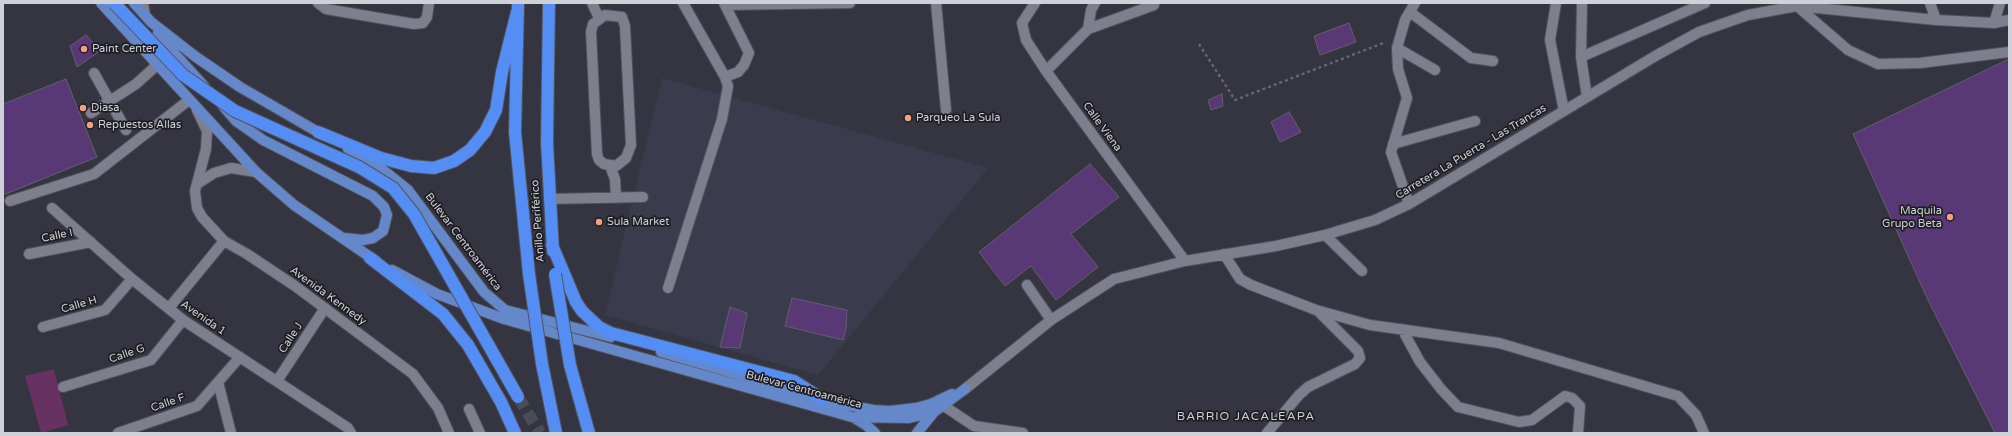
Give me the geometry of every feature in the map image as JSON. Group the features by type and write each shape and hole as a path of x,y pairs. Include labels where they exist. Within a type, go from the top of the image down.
{"highway":[{"path":"114,3 183,76 236,111 359,167 393,188 414,214 518,397"},
{"name":"Anillo Periférico","path":"549,3 547,32 549,199 552,245 555,274 570,365 589,433"},
{"path":"318,132 381,158 411,166 434,168 454,161 470,150 485,132 496,110 502,72 518,8"},
{"name":"Anillo Periférico","path":"518,8 515,132 529,274 542,364 556,433"},
{"path":"552,245 576,302 582,311 599,327 611,333 794,381 822,399"},
{"path":"370,258 443,314 468,345 501,402 516,433"}],"main road":[{"name":"Bulevar Centroamérica","path":"100,3 256,172 294,205 370,258 437,294 504,319 852,417 909,418 934,412 965,389"},
{"name":"Bulevar Centroamérica","path":"134,3 148,19 196,58 287,115 378,166 402,183 421,205 484,292 504,310 603,335 822,399 855,407 890,411 931,404 965,389"},
{"path":"148,19 175,54 236,121 275,148 373,196 384,207 387,215 383,230 373,238 363,240 342,238"},
{"path":"917,433 934,412"},
{"path":"852,417 866,425 875,433"}],"street":[{"path":"143,3 148,19"},
{"path":"318,3 326,8 414,24 423,23 427,17 428,3"},
{"path":"592,3 599,18"},
{"path":"668,288 724,113 728,86 725,77 683,3"},
{"path":"725,77 738,72 744,65 749,53 725,4 850,3"},
{"path":"936,3 946,110"},
{"name":"Calle Viena","path":"1035,3 1022,23 1026,40 1046,71 1185,261"},
{"path":"1088,28 1091,10 1096,3"},
{"path":"1409,204 1391,152 1407,98 1398,69 1396,48 1415,3"},
{"path":"1556,3 1550,40 1564,111"},
{"path":"1582,3 1581,57 1587,97"},
{"path":"1581,57 1705,3"},
{"path":"1930,3 1936,20"},
{"path":"1994,23 2000,3"},
{"path":"1046,71 1088,28 1154,5"},
{"path":"1797,6 1848,50 1878,64 1920,63 2009,52"},
{"name":"Carretera La Puerta - Las Trancas","path":"965,389 1052,320 1114,279 1185,261 1276,246 1325,235 1375,220 1409,204 1587,97 1699,32 1748,15 1797,6 1936,20 1994,23 2009,20"},
{"path":"1410,12 1471,58 1493,61"},
{"path":"605,15 622,17 625,26 631,144 626,158 616,166 610,166 599,160 597,154 590,32 593,24 599,18 605,15"},
{"path":"1396,48 1435,70"},
{"path":"91,113 136,84 157,65"},
{"path":"94,73 126,130"},
{"path":"10,201 94,174 193,104"},
{"name":"Avenida Kennedy","path":"193,104 208,131 206,149 195,192 197,208 202,218 224,241 247,254 325,308 413,374 438,408 449,433"},
{"path":"1393,144 1475,121"},
{"path":"610,166 614,179 616,198"},
{"path":"197,184 214,173 231,168 256,172"},
{"path":"549,199 643,197"},
{"name":"Avenida 1","path":"52,208 132,279 183,320 348,428 351,433"},
{"path":"1325,235 1362,271"},
{"path":"169,308 224,241"},
{"name":"Calle I","path":"29,254 91,242"},
{"path":"1224,254 1240,279 1251,285 1316,310 1370,325 1500,344 1678,396 1696,415 1704,433"},
{"name":"Calle H","path":"43,327 105,310 132,279"},
{"path":"1027,284 1052,320"},
{"name":"Calle J","path":"277,382 325,308"},
{"path":"1266,433 1299,395 1308,387 1349,367 1360,358 1358,351 1316,310"},
{"name":"Calle G","path":"63,387 152,360 183,320"},
{"path":"1402,329 1420,362 1440,390 1458,407 1519,422 1532,420 1565,396 1572,398 1580,406 1578,433"},
{"name":"Calle F","path":"118,433 197,406 240,357"},
{"path":"218,382 231,433"},
{"path":"944,406 974,426 1023,433"},
{"path":"470,409 480,433"}],"path":[{"path":"1199,44 1235,100 1400,37"}],"shaded area":[{"path":"662,78 988,168 818,375 605,315"},
{"path":"54,369 68,425 41,433 25,376"}],"building":[{"path":"1349,23 1356,42 1320,55 1314,36"},
{"name":"Paint Center","path":"86,35 100,51 77,67 70,46"},
{"name":"Maquila Grupo Beta","path":"2009,59 2009,433 1995,433 1928,300 1853,134"},
{"path":"66,79 97,157 3,195 3,104"},
{"path":"1222,94 1223,106 1211,110 1208,100"},
{"path":"1289,112 1301,132 1280,142 1271,122"},
{"path":"1090,164 1119,197 1071,234 1098,267 1056,300 1031,266 1005,286 979,252"},
{"path":"792,298 847,310 846,328 843,340 785,326"},
{"path":"730,307 747,313 740,348 720,347"}],"tunnel":[{"path":"518,397 540,433"}],"place":[{"name":"Paint Center","path":"84,49"},
{"name":"Diasa","path":"83,108"},
{"name":"Parqueo La Sula","path":"908,118"},
{"name":"Repuestos Allas","path":"90,125"},
{"name":"Maquila Grupo Beta","path":"1950,217"},
{"name":"Sula Market","path":"599,222"}],"district":[{"name":"BARRIO JACALEAPA","path":"1246,417"}]}
